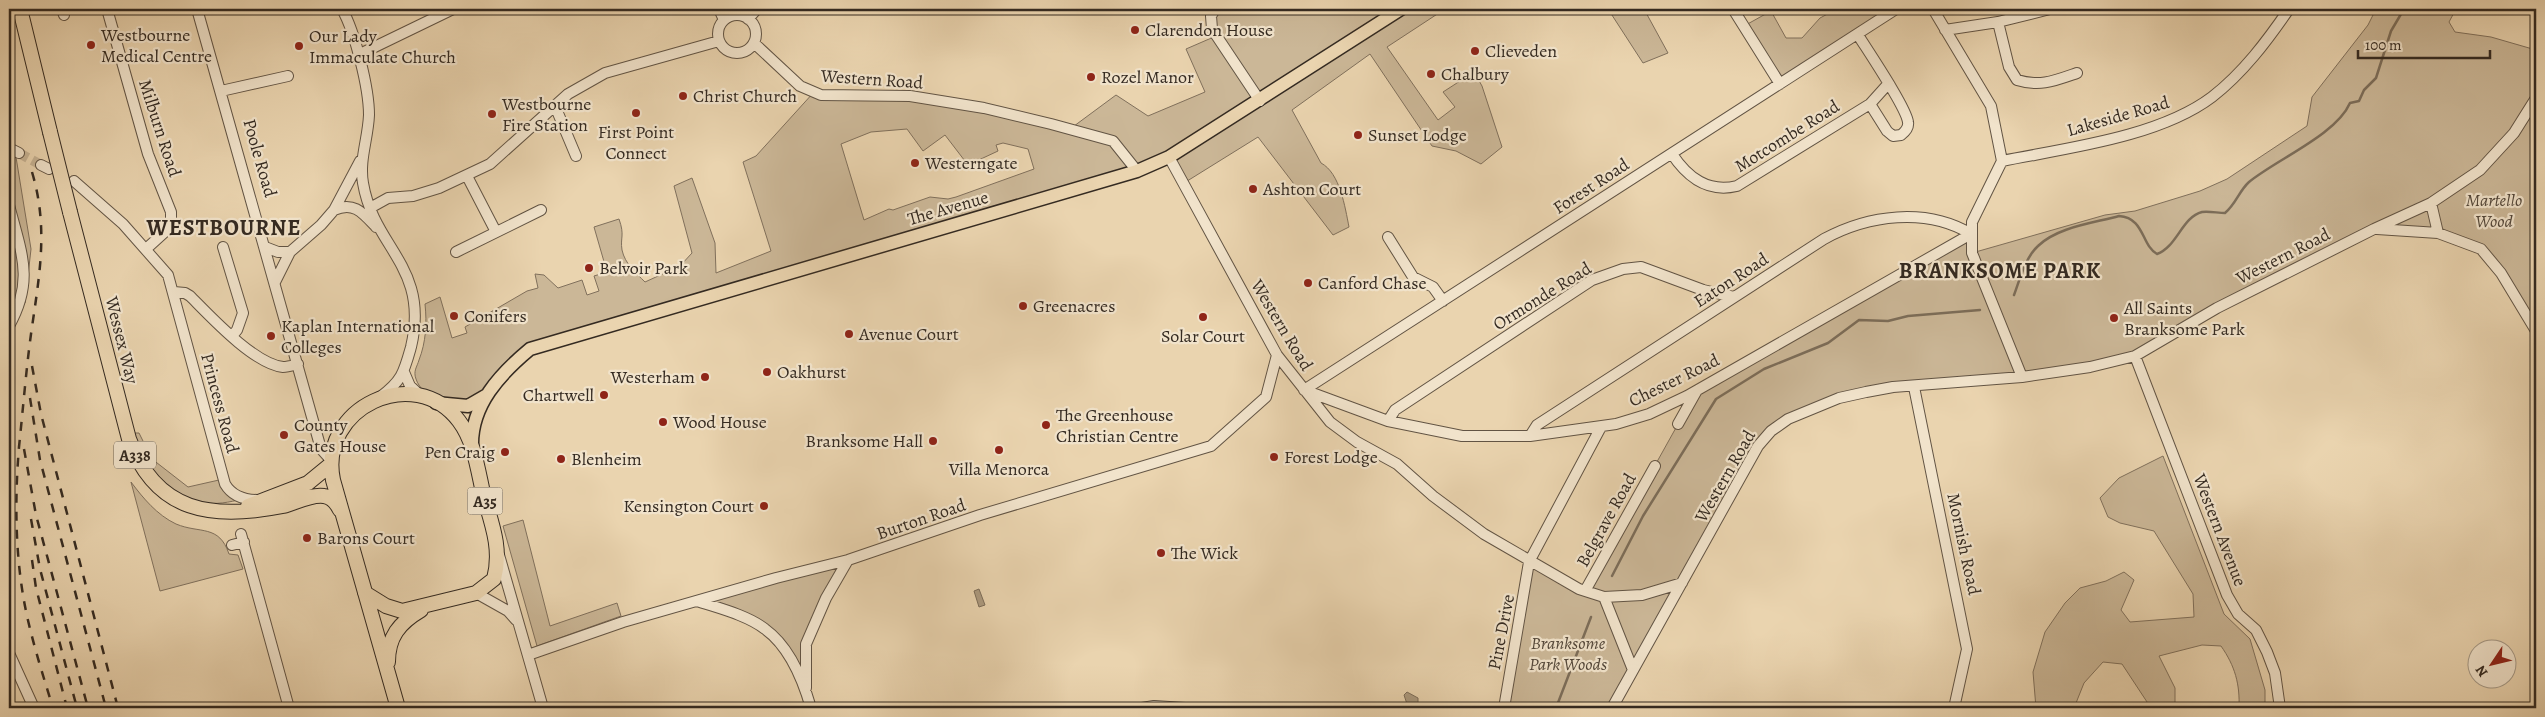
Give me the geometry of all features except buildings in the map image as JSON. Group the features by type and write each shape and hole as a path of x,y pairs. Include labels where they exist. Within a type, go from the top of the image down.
{"highway":[{"name":"Wessex Way","path":"20,9 119,404 140,466 164,493 183,505 214,512 238,511 259,500 308,483 330,462"},
{"name":"A35","path":"365,593 394,610 402,610 476,593 494,578 499,554 472,448 458,420 431,401 400,394 380,397 360,408 336,440 330,462 365,593 398,708"},
{"name":"A338","path":"238,511 282,506 325,496 337,505 345,520"},
{"name":"A35","path":"388,676 388,650 397,627 430,605"}],"main road":[{"name":"The Avenue","path":"472,448 474,423 489,393 510,366 530,350 1137,171 1169,157 1260,101 1401,9"},
{"name":"The Avenue","path":"431,401 468,406 489,393"}],"street":[{"name":"Milburn Road","path":"107,9 148,154 171,212 171,222 168,229 146,249"},
{"name":"Poole Road","path":"197,9 321,449 330,462"},
{"path":"342,9 358,55 367,92 369,115 362,156 362,180 370,208 403,266 414,305 413,338 404,372 394,386 380,397"},
{"path":"358,55 453,9"},
{"path":"719,9 724,20"},
{"path":"748,19 756,9"},
{"path":"1215,9 1211,16 1212,29 1260,101"},
{"path":"1733,9 1780,84"},
{"name":"Forest Road","path":"1304,390 1896,9"},
{"path":"1933,9 1991,106 2002,161 1972,222 1972,253 2022,377"},
{"path":"1946,30 1998,22 2050,9"},
{"name":"Lakeside Road","path":"2002,161 2143,130 2177,118 2211,97 2248,64 2289,9"},
{"path":"739,15 748,19 755,30 754,43 745,51 733,53 722,46 719,41 718,30 724,20 739,15"},
{"path":"1998,22 2008,67 2017,80 2032,85 2055,81 2077,73"},
{"path":"1858,35 1888,84 1908,123 1906,130 1901,136 1893,136 1887,131 1870,104"},
{"path":"370,208 388,198 428,192 490,164 568,94 605,73 719,41"},
{"name":"Western Road","path":"754,43 800,86 821,95 910,96 984,108 1051,124 1113,141 1137,171"},
{"path":"221,91 288,76"},
{"name":"Motcombe Road","path":"1672,154 1681,167 1696,181 1718,188 1738,186 1870,104 1888,84"},
{"name":"Western Road","path":"1169,157 1277,355 1330,422 1357,442 1397,464 1433,496 1469,523 1529,562 1585,591 1604,596 1642,596 1682,583 1758,446 1771,431 1788,419 1839,398 1893,387 1914,387 2022,377 2090,367 2135,356 2217,308 2374,229 2431,203 2480,170 2514,133 2536,98"},
{"path":"555,106 576,156"},
{"path":"9,148 19,154"},
{"path":"275,282 290,252 321,225 334,210 362,156"},
{"path":"467,176 496,232"},
{"name":"Princess Road","path":"74,181 123,224 162,266 174,292 225,484 239,497 246,500 259,500"},
{"path":"2431,203 2438,233"},
{"path":"9,205 25,266 22,297 9,326"},
{"path":"334,210 347,205 361,211 386,238"},
{"path":"456,252 541,210"},
{"name":"Eaton Road","path":"1530,436 1537,425 1845,227 1884,218 1925,218 1958,226 1972,234"},
{"path":"2374,229 2438,233 2481,249 2502,273 2536,331"},
{"name":"Chester Road","path":"1304,390 1388,421 1462,436 1530,436 1616,424 1649,414 1697,390 1972,234"},
{"path":"1388,237 1413,276 1433,286 1443,301"},
{"path":"265,246 278,252 290,252"},
{"path":"223,247 243,313 232,336"},
{"name":"Ormonde Road","path":"1388,421 1395,410 1592,280 1623,269 1641,267 1703,290 1734,297"},
{"path":"174,292 185,292 252,352 274,364 284,367 298,364"},
{"name":"Burton Road","path":"528,655 623,622 848,560 980,515 1211,446 1266,397 1277,355"},
{"name":"Western Avenue","path":"2135,356 2227,595 2238,614 2256,630 2267,652 2275,673 2280,708"},
{"path":"404,372 410,386 431,401"},
{"name":"Mornish Road","path":"1914,387 1967,650 1960,689 1954,708"},
{"path":"1678,424 1697,390"},
{"name":"Pine Drive","path":"1504,708 1529,562 1601,426"},
{"name":"Belgrave Road","path":"1585,591 1655,466"},
{"path":"232,545 242,538 289,708"},
{"path":"499,554 543,708"},
{"path":"806,691 806,644 826,598 848,560"},
{"path":"1612,708 1682,583"},
{"path":"476,593 508,611 521,630"},
{"path":"1604,596 1633,670"},
{"path":"697,601 732,613 765,628 787,652 812,708"},
{"path":"9,653 34,708"},
{"path":"1142,708 1148,706 1185,708"}],"green space":[{"path":"1215,9 1445,9 1387,47 1438,120 1455,107 1443,92 1474,72 1482,86 1502,147 1481,164 1456,151 1432,146 1370,54 1292,110 1321,163 1333,174 1341,191 1349,227 1333,235 1258,137 1184,183 1170,158 530,349 499,379 474,396 461,401 447,401 434,397 423,390 417,382 415,371 425,339 425,304 440,297 452,338 467,333 465,327 527,291 538,288 535,274 544,275 558,288 582,280 587,295 599,291 594,276 607,272 594,227 619,219 622,229 623,255 631,268 645,282 680,266 692,253 674,186 692,178 715,243 716,273 771,251 743,162 756,156 814,92 910,96 1070,129 1116,95 1148,116 1205,92 1186,49 1216,36","holes":["907,129 923,151 945,135 968,165 998,151 996,145 1003,143 1028,149 1034,169 956,197 948,199 930,197 893,210 889,209 864,220 841,144 871,132"]},
{"path":"1608,9 1644,9 1668,53 1643,63"},
{"path":"1837,9 1896,9 1780,84 1744,26 1771,11 1786,38 1802,38 1820,18"},
{"path":"2376,9 2456,9 2449,22 2455,32 2491,37 2536,50 2536,331 2481,249 2438,233 2374,229 2149,350 2090,367 1866,392 1771,431 1612,708 1504,708 1529,562 1585,591 1697,390 1971,234 1972,253 2105,215 2135,211 2200,191 2227,179 2307,126 2312,97 2368,25"},
{"path":"9,148 15,151 31,249 25,303 9,296"},
{"path":"131,433 139,433 152,459 188,487 219,480 238,500 217,503 200,502 184,498 159,478 149,465"},
{"path":"2163,456 2224,614 2250,639 2265,690 2265,708 2239,708 2239,691 2236,676 2226,653 2221,646 2202,645 2159,656 2175,688 2175,708 2151,708 2122,664 2103,662 2084,683 2074,708 2036,708 2033,672 2045,632 2065,603 2080,588 2106,581 2124,572 2134,580 2121,610 2130,622 2194,617 2193,594 2154,531 2120,523 2108,517 2100,498 2119,478"},
{"path":"131,482 151,506 169,520 185,527 208,531 220,538 229,554 238,555 243,569 160,591"},
{"path":"523,520 550,626 617,603 621,616 537,646 503,526"},
{"path":"848,560 806,644 805,689 765,628 697,601"}],"shaded area":[{"path":"979,589 985,605 979,607 974,591"},
{"path":"1407,692 1418,698 1418,705 1407,704 1404,695"}],"waterway":[{"path":"2014,295 2023,269 2033,251 2055,234 2065,230 2119,216 2127,218 2134,222 2148,245 2157,254 2170,245 2195,215 2202,212 2225,213 2249,182 2319,136 2343,115 2350,103 2359,101 2364,90 2376,78 2391,31 2404,9"},
{"path":"1612,576 1643,516 1716,399 1764,369 1828,343 1859,320 1888,321 1908,316 1980,310"},
{"path":"1556,708 1591,617"}],"tunnel":[{"path":"19,153 41,165"}],"railway":[{"path":"32,172 40,213 41,253 19,447 16,502 17,540 20,577 26,609 36,652 53,708"},
{"path":"32,366 41,414 118,708"},
{"path":"30,398 40,460 106,708"},
{"path":"24,449 36,515 88,708"},
{"path":"31,519 40,569 77,708"},
{"path":"32,560 36,588 67,708"}],"place":[{"name":"Clarendon House","path":"1135,30"},
{"name":"Westbourne Medical Centre","path":"91,45"},
{"name":"Our Lady Immaculate Church","path":"299,46"},
{"name":"Clieveden","path":"1475,51"},
{"name":"Chalbury","path":"1431,74"},
{"name":"Rozel Manor","path":"1091,77"},
{"name":"Christ Church","path":"683,96"},
{"name":"First Point Connect","path":"636,113"},
{"name":"Westbourne Fire Station","path":"492,114"},
{"name":"Sunset Lodge","path":"1358,135"},
{"name":"Westerngate","path":"915,163"},
{"name":"Ashton Court","path":"1253,189"},
{"name":"Belvoir Park","path":"589,268"},
{"name":"Canford Chase","path":"1308,283"},
{"name":"Greenacres","path":"1023,306"},
{"name":"Conifers","path":"454,316"},
{"name":"Solar Court","path":"1203,317"},
{"name":"All Saints Branksome Park","path":"2114,318"},
{"name":"Avenue Court","path":"849,334"},
{"name":"Kaplan International Colleges","path":"271,336"},
{"name":"Oakhurst","path":"767,372"},
{"name":"Westerham","path":"705,377"},
{"name":"Chartwell","path":"604,395"},
{"name":"Wood House","path":"663,422"},
{"name":"The Greenhouse Christian Centre","path":"1046,425"},
{"name":"County Gates House","path":"284,435"},
{"name":"Branksome Hall","path":"933,441"},
{"name":"Villa Menorca","path":"999,450"},
{"name":"Pen Craig","path":"505,452"},
{"name":"Forest Lodge","path":"1274,457"},
{"name":"Blenheim","path":"561,459"},
{"name":"Kensington Court","path":"764,506"},
{"name":"Barons Court","path":"307,538"},
{"name":"The Wick","path":"1161,553"}],"district":[{"name":"WESTBOURNE","path":"224,227"},
{"name":"BRANKSOME PARK","path":"2000,270"}],"park label":[{"name":"Martello Wood","path":"2494,210"},
{"name":"Branksome Park Woods","path":"1568,653"}]}
